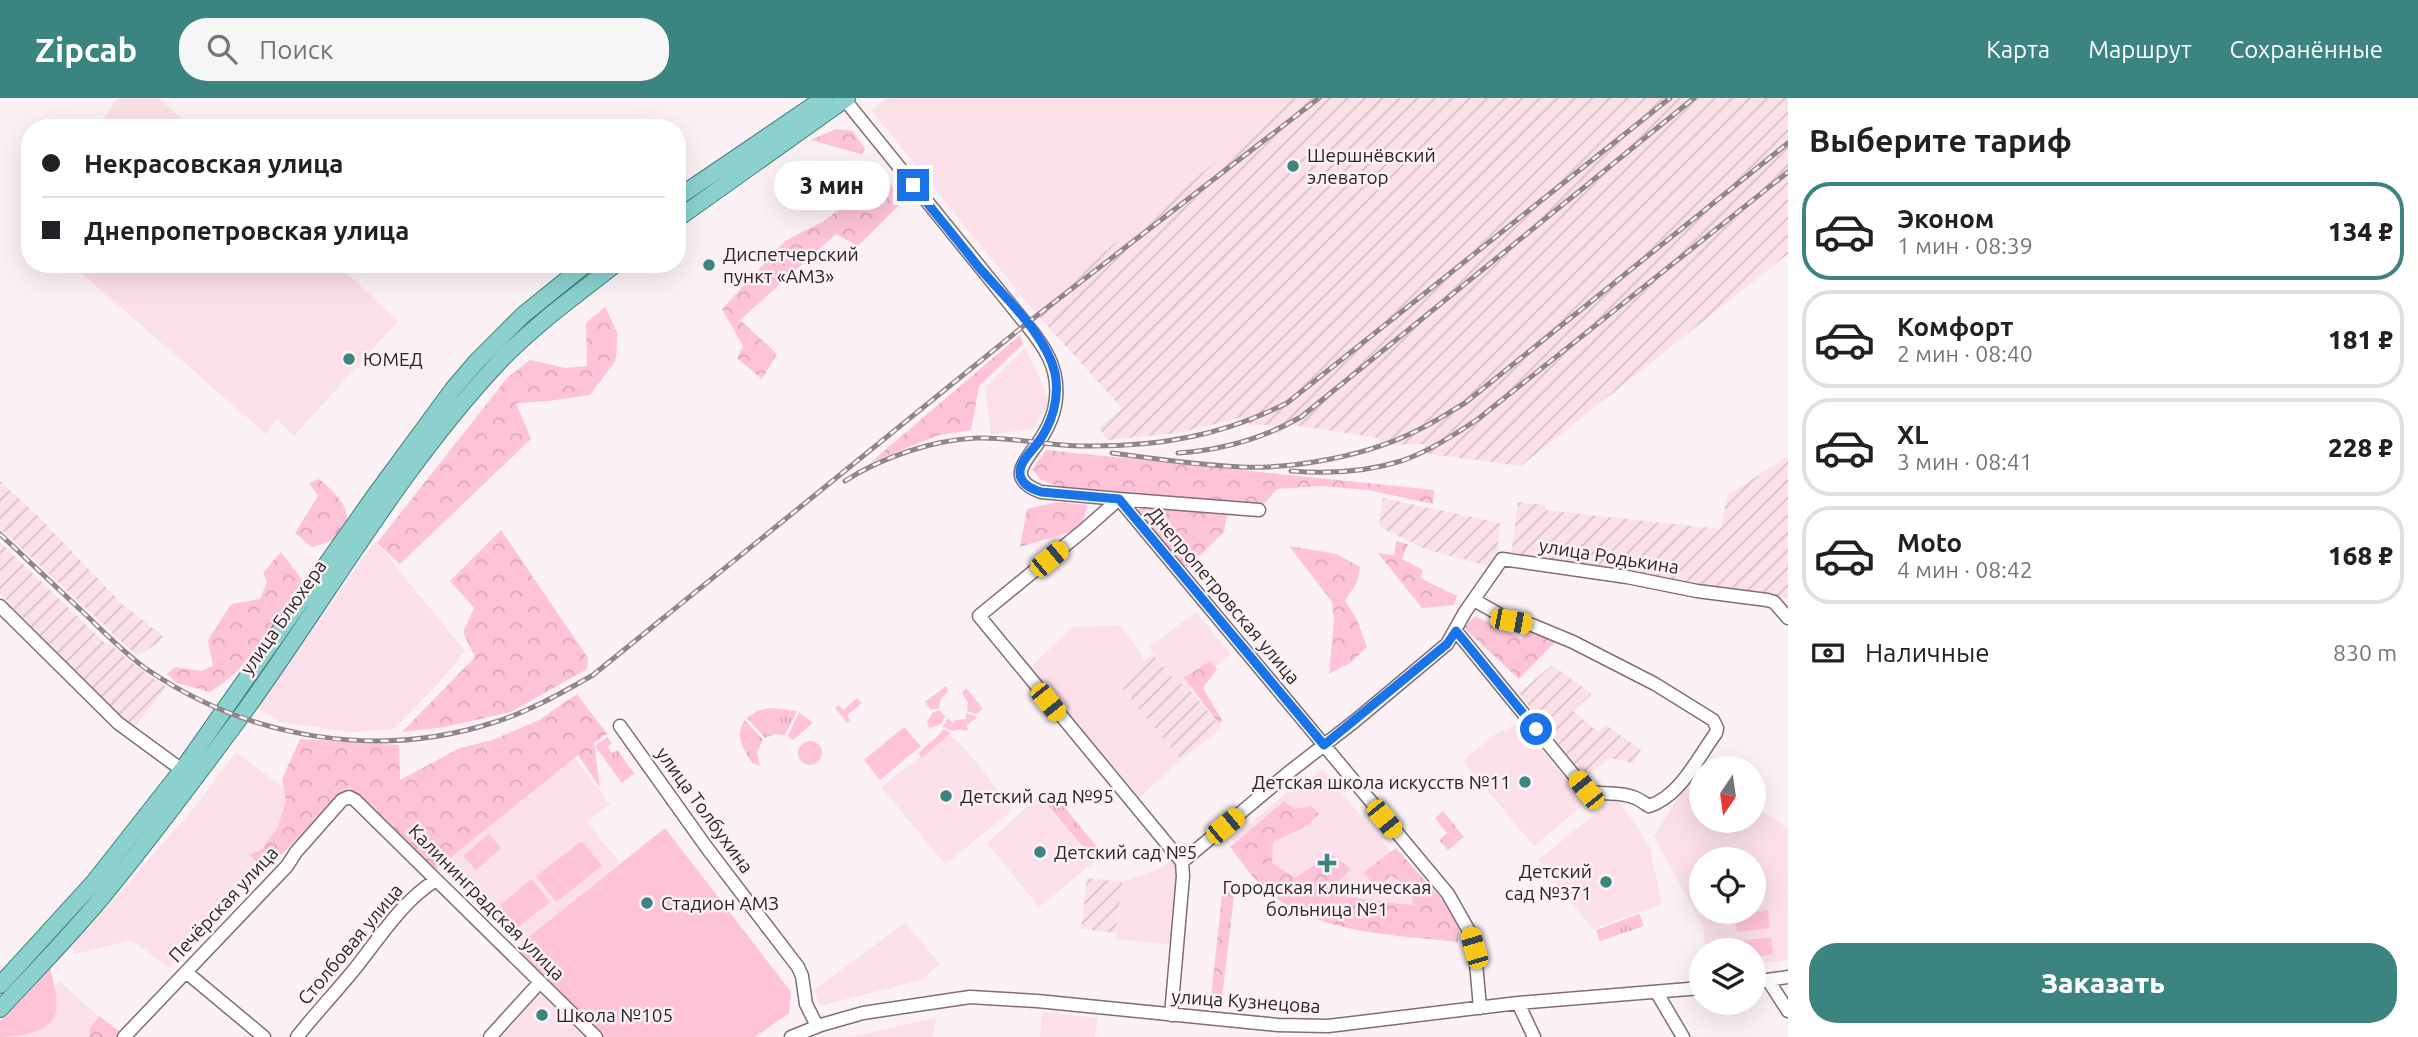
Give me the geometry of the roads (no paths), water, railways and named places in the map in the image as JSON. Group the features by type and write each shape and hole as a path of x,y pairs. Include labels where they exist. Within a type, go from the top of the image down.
{"main road":[{"path":"686,192 824,98"},
{"path":"686,213 845,99"},
{"name":"улица Блюхера","path":"0,985 94,882 182,770 453,389 523,315 575,273"},
{"name":"улица Блюхера","path":"0,1009 106,893 172,810 457,410 500,362 549,316 604,273"}],"street":[{"path":"845,99 1027,324 1051,358 1057,395 1055,408 1039,442 1023,463 1020,472 1021,479 1029,488 1041,492 1259,510"},
{"path":"1119,499 979,616 1182,862 1171,1015"},
{"name":"Днепропетровская улица","path":"1119,499 1448,894 1469,931 1475,951 1480,1008"},
{"name":"улица Родькина","path":"1182,862 1447,644 1465,612 1502,559 1767,600 1774,602 1788,618"},
{"path":"1456,631 1586,790 1597,794 1632,796 1649,806 1662,802 1677,787 1716,733 1716,723 1706,714 1655,684 1573,642 1532,625 1511,621 1474,600"},
{"path":"0,606 118,723 182,770"},
{"name":"улица Толбухина","path":"620,726 707,848 798,967 803,976 806,1004 817,1026"},
{"name":"Калининградская улица","path":"349,797 596,1037"},
{"name":"Печёрская улица","path":"124,1037 287,866 342,800 349,797"},
{"name":"Столбовая улица","path":"297,1037 393,919 424,887 436,880"},
{"path":"186,972 264,1037"},
{"path":"1788,977 1768,980 1788,1011"},
{"path":"490,1037 540,982"},
{"name":"улица Кузнецова","path":"791,1037 838,1019 889,1008 970,997 1278,1025 1328,1026 1518,1003 1689,989"},
{"path":"1657,993 1684,1037"},
{"path":"1518,1003 1534,1037"},
{"path":"1328,1026 1337,1037"}],"railway":[{"path":"0,534 140,664 187,693 228,712 270,726 314,736 359,740 403,740 448,734 505,719 556,696 593,675 1026,324 1319,98"},
{"path":"845,481 891,457 943,442 977,438 1084,446 1163,442 1238,424 1287,403 1670,98"},
{"path":"1178,453 1241,442 1301,417 1694,98"},
{"path":"1112,453 1225,466 1284,466 1352,454 1414,432 1465,403 1788,143"},
{"path":"1291,471 1332,472 1374,468 1411,457 1450,437 1478,419 1788,172"}],"place":[{"name":"Шершнёвский элеватор","path":"1293,166"},
{"name":"Диспетчерский пункт «АМЗ»","path":"709,265"},
{"name":"ЮМЕД","path":"349,359"},
{"name":"Детская школа искусств №11","path":"1525,782"},
{"name":"Детский сад №95","path":"946,796"},
{"name":"Детский сад №5","path":"1040,852"},
{"name":"Городская клиническая больница №1","path":"1327,863"},
{"name":"Детский сад №371","path":"1606,882"},
{"name":"Стадион АМЗ","path":"647,903"},
{"name":"Школа №105","path":"542,1015"}]}
